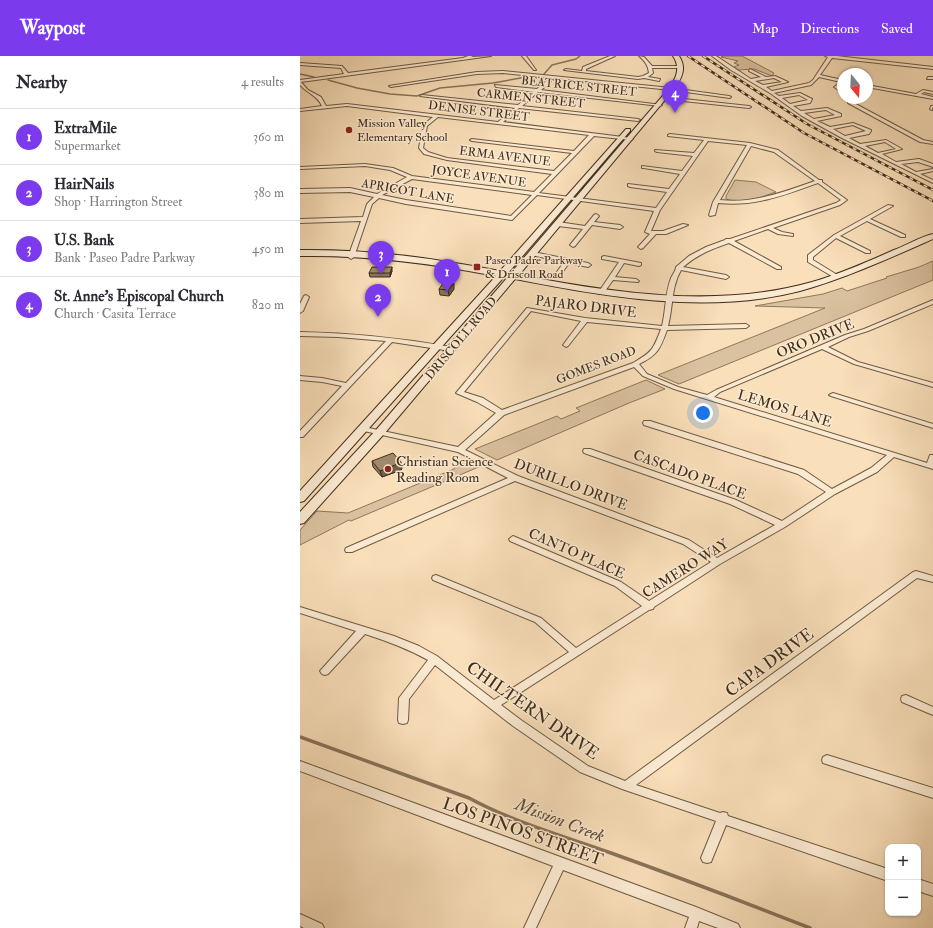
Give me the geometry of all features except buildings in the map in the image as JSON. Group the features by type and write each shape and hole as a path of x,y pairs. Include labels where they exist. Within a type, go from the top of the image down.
{"street":[{"path":"464,59 471,56"},
{"path":"324,107 320,98 307,91 300,82 489,56"},
{"path":"524,56 535,69"},
{"path":"584,72 584,68 613,56"},
{"path":"641,56 651,67 651,72 644,78"},
{"path":"714,56 829,129 933,182"},
{"path":"827,56 885,63 885,67 922,71 925,67 933,68"},
{"path":"771,92 810,84 818,76 831,56"},
{"path":"651,67 678,67 680,60 673,57"},
{"path":"300,64 342,67 347,75"},
{"name":"DRISCOLL ROAD","path":"300,498 364,429 489,288 521,268 665,98 678,67"},
{"path":"566,70 659,80"},
{"path":"750,70 765,78"},
{"path":"391,86 478,73 503,72 668,89 729,97"},
{"path":"818,76 837,81"},
{"path":"499,123 554,77"},
{"path":"750,80 775,77 786,82 761,87"},
{"path":"928,78 933,78"},
{"name":"BEATRICE STREET","path":"496,86 660,104"},
{"path":"873,88 933,98"},
{"path":"902,92 907,88"},
{"name":"DRISCOLL ROAD","path":"300,520 380,432 501,290 511,264 621,138 668,89"},
{"path":"917,95 922,91 933,93"},
{"path":"778,97 800,94 811,100 809,102 790,105"},
{"name":"CARMEN STREET","path":"422,96 638,120"},
{"path":"665,98 749,107"},
{"path":"680,106 685,100"},
{"path":"712,110 716,104"},
{"path":"853,104 922,141 933,143"},
{"name":"DENISE STREET","path":"300,110 347,105 631,139"},
{"path":"739,112 743,107"},
{"path":"802,112 827,109 839,115 814,120"},
{"name":"ERMA AVENUE","path":"436,116 425,125 421,148 426,153 447,159 556,173"},
{"path":"829,129 853,124 869,131 867,133 844,137"},
{"path":"535,194 592,135"},
{"path":"670,135 750,144 768,148 782,154 844,200 838,204 728,240 698,252 686,260 678,268"},
{"path":"685,226 664,232 648,232 657,210 707,139"},
{"path":"472,140 575,152"},
{"path":"860,145 886,141 900,149 878,154"},
{"path":"712,215 717,201 750,144"},
{"path":"657,150 696,155"},
{"path":"896,163 919,160 933,166"},
{"name":"JOYCE AVENUE","path":"300,168 365,165 391,169 411,177 657,210"},
{"path":"644,167 684,173"},
{"path":"916,173 933,170"},
{"path":"352,255 370,204 376,197 411,177"},
{"path":"717,201 729,203 748,203 820,181"},
{"path":"630,186 670,191"},
{"name":"APRICOT LANE","path":"300,191 350,190 376,197 512,218 535,194"},
{"path":"837,277 810,261 810,256 836,236 890,206"},
{"path":"573,245 596,216"},
{"path":"300,221 364,219"},
{"path":"866,219 903,236"},
{"path":"590,223 620,227"},
{"path":"558,224 586,228"},
{"path":"768,227 780,233 790,235"},
{"path":"641,247 654,233"},
{"path":"836,236 868,252"},
{"path":"300,253 352,255 413,263 476,272 534,283 668,302 759,296 800,288 837,277 933,236"},
{"path":"728,240 779,268"},
{"path":"501,290 534,283 608,299 738,303 804,293 848,279 933,243"},
{"path":"533,254 588,265"},
{"path":"300,258 352,255"},
{"path":"604,258 639,264"},
{"path":"601,293 623,261"},
{"path":"557,276 567,262"},
{"path":"476,272 496,269 511,264"},
{"path":"521,268 524,274 534,283"},
{"path":"678,268 726,277"},
{"name":"GOMES ROAD","path":"460,450 501,413 634,364 654,353 665,328 668,302 674,274 678,268"},
{"path":"476,272 489,282 489,288"},
{"path":"804,293 833,282 837,277"},
{"path":"612,278 636,281"},
{"path":"300,311 306,297"},
{"name":"ORO DRIVE","path":"708,398 718,391 933,302"},
{"name":"PAJARO DRIVE","path":"501,413 480,400 460,393 529,309 585,320 665,328 746,326"},
{"path":"566,345 585,320"},
{"path":"300,334 340,334 391,339 451,349"},
{"path":"300,435 391,339"},
{"path":"823,347 856,363 933,385"},
{"name":"LEMOS LANE","path":"634,364 645,376 708,398 931,467"},
{"path":"300,378 322,380 347,385"},
{"path":"833,395 933,426"},
{"path":"647,423 801,472 832,492"},
{"name":"DURILLO DRIVE","path":"364,429 460,450 515,478 686,542 717,562"},
{"name":"CASCADO PLACE","path":"587,451 733,502 782,525"},
{"name":"CAMERO WAY","path":"494,705 575,652 650,607 717,562 782,525 832,492 874,470 892,455"},
{"path":"931,467 933,457"},
{"path":"349,550 515,478"},
{"name":"CANTO PLACE","path":"513,539 618,584 650,607"},
{"name":"CAPA DRIVE","path":"626,786 916,574 933,579"},
{"path":"436,578 538,620 575,652"},
{"name":"CHILTERN DRIVE","path":"300,610 391,639 416,649 434,659 494,705 584,769 626,786 723,817 885,874"},
{"path":"325,671 363,630"},
{"path":"403,720 404,698 434,659"},
{"path":"906,699 933,711"},
{"path":"827,760 933,793"},
{"name":"LOS PINOS STREET","path":"300,766 734,928"},
{"path":"707,858 723,817"},
{"path":"530,928 560,863"},
{"path":"921,886 933,890"},
{"path":"691,928 696,913"},
{"path":"300,920 318,928"}],"shaded area":[{"path":"742,56 774,73 772,76 754,69 738,70 734,67 739,65 734,63 738,61 721,57"},
{"path":"735,180 756,182 776,192 745,201 732,201 726,199 726,196"},
{"path":"933,261 933,280 679,384 658,375 825,308 755,306 823,294 842,288 847,291"},
{"path":"646,380 665,389 497,460 475,449 557,416 561,419 580,411 576,408"},
{"path":"467,459 481,466 351,521 349,520 300,545 300,530 317,511 348,513 454,469 457,464"}],"waterway":[{"path":"544,74 552,65 576,59 580,56"},
{"path":"300,74 314,77"},
{"path":"328,80 357,88 390,94 417,96 440,88 493,83 526,77"},
{"name":"Mission Creek","path":"300,737 469,798 486,807 521,821 661,871 810,928"}],"railway":[{"path":"688,56 804,133 933,201"},
{"path":"703,56 807,124 933,190"}],"place":[{"name":"St. Anne's Episcopal Church","path":"675,113"},
{"name":"Mission Valley Elementary School","path":"349,130"},
{"name":"Paseo Padre Parkway & Driscoll Road","path":"477,267"},
{"name":"U.S. Bank","path":"381,274"},
{"name":"ExtraMile","path":"447,292"},
{"name":"HairNails","path":"378,317"},
{"name":"Christian Science Reading Room","path":"388,469"}]}
